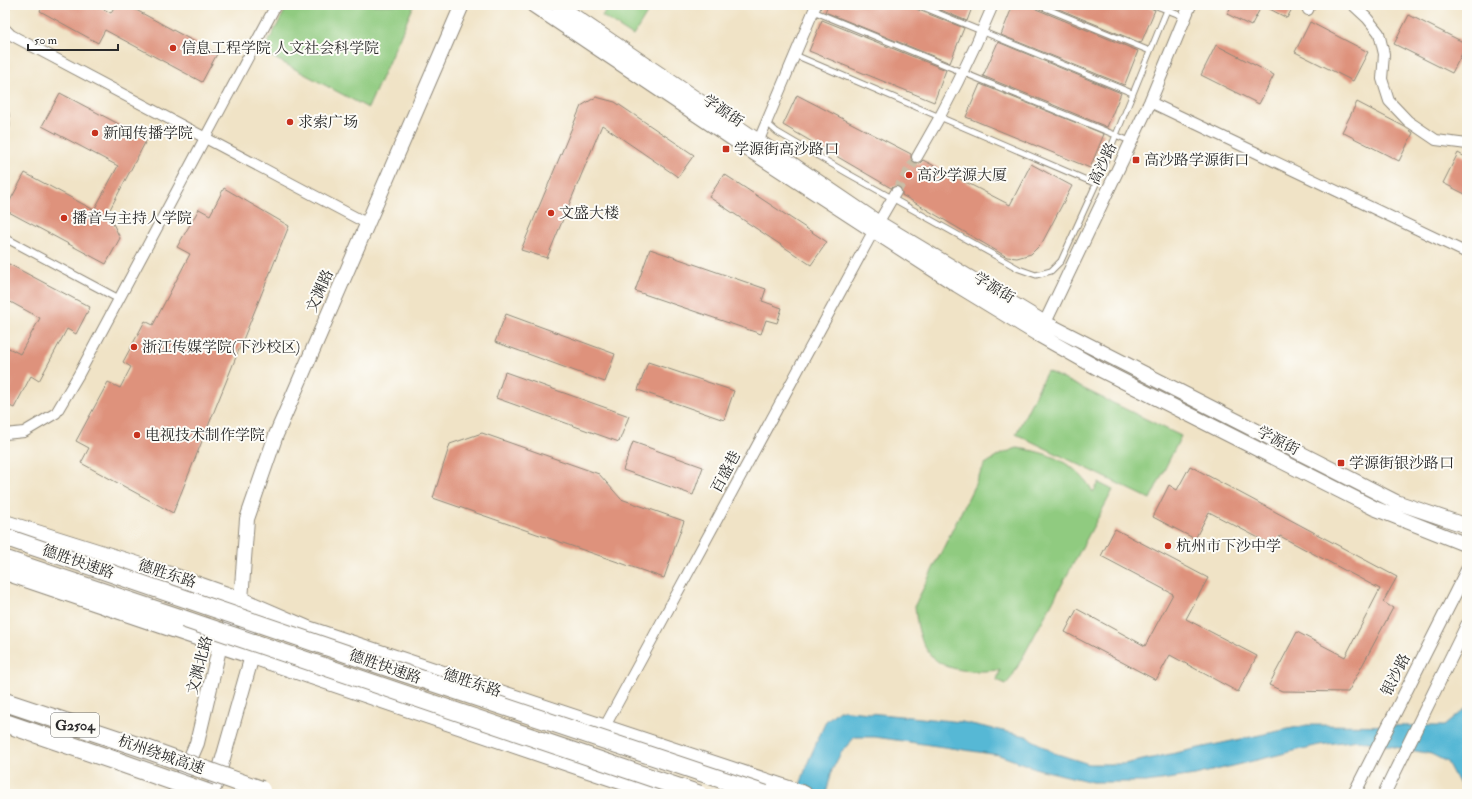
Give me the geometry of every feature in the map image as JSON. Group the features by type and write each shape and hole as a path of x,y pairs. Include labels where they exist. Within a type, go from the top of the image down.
{"highway":[{"path":"5,530 64,557"},
{"name":"德胜快速路","path":"5,537 765,794"},
{"name":"德胜快速路","path":"5,559 699,794"},
{"name":"杭州绕城高速","path":"5,702 146,748 266,792"},
{"name":"杭州绕城高速","path":"5,723 211,794"}],"main road":[{"name":"文渊路","path":"241,600 248,519 276,434 462,5"},
{"name":"学源街","path":"533,5 756,147 876,226 957,285 1042,329 1396,502 1467,526"},
{"name":"学源街","path":"558,5 756,147"},
{"name":"学源街","path":"1042,329 1101,370 1374,508 1467,546"},
{"name":"德胜东路","path":"5,523 170,575 241,600 308,629 804,794"},
{"path":"5,572 659,794"},
{"name":"文渊北路","path":"175,794 197,743 220,645 241,600"},
{"path":"211,794 216,783 252,656 241,600"}],"street":[{"path":"5,434 24,432 56,413 79,374 276,5"},
{"path":"916,157 940,118 963,72 993,5"},
{"name":"高沙路","path":"1042,329 1150,102 1190,5"},
{"path":"1353,5 1367,18 1379,33 1384,54 1382,79 1389,101 1408,121 1436,140 1467,144"},
{"path":"756,147 815,8"},
{"path":"5,29 11,35 368,224"},
{"path":"1150,102 1467,253"},
{"path":"5,114 5,131"},
{"name":"百盛巷","path":"604,728 894,195"},
{"path":"5,238 119,299"},
{"name":"银沙路","path":"1354,794 1467,570"},
{"path":"1384,794 1467,625"}],"lane":[{"path":"918,5 1132,93"},
{"path":"1038,5 1150,51"},
{"path":"1154,5 1168,8 1185,17"},
{"path":"815,8 1131,142"},
{"path":"767,122 777,132 894,195 1019,269 1036,274 1050,271 1061,260 1096,184 1168,8"},
{"path":"795,54 940,118 1096,184"}],"green space":[{"path":"288,5 414,5 368,108 263,52"},
{"path":"609,5 641,5 649,10 633,36 602,16"},
{"path":"1047,371 1181,436 1150,499 1016,434"},
{"path":"1017,448 1040,452 1070,466 1079,473 1093,492 1099,483 1113,490 1012,677 1006,684 997,680 1000,670 964,670 950,667 938,662 929,653 922,641 915,605 985,464 1001,454"}],"water":[{"path":"1467,707 1467,792 1457,781 1447,762 1431,754 1358,740 1319,745 1195,775 1146,782 1092,782 1038,769 999,755 875,737 855,737 842,751 832,770 826,794 797,794 808,762 826,721 839,710 962,722 1026,736 1054,753 1089,764 1124,764 1307,725 1444,726"}],"building":[{"name":"信息工程学院 人文社会科学院","path":"43,5 96,5 111,13 115,5 127,5 217,54 202,82 105,30 98,43 40,11"},
{"path":"828,5 914,5 916,9 964,28 950,63 825,12"},
{"path":"929,5 973,5 967,21"},
{"path":"1013,5 1034,5 1036,9 1138,51 1125,84 1124,85 1001,35"},
{"path":"1049,5 1143,5 1155,10 1141,43"},
{"path":"1232,5 1262,5 1251,26 1227,14"},
{"path":"1262,5 1294,5 1287,18"},
{"path":"1409,15 1467,44 1452,73 1394,44"},
{"path":"822,20 946,70 934,102 809,51"},
{"path":"1310,22 1368,52 1353,81 1295,52"},
{"path":"998,42 1121,93 1107,127 983,76"},
{"path":"1216,45 1274,75 1259,104 1201,75"},
{"path":"980,84 1104,134 1090,168 966,117"},
{"path":"60,93 147,139 108,213 120,238 106,264 5,210 25,173 94,210 118,166 42,126"},
{"name":"高沙学源大厦","path":"797,95 911,154 911,160 914,163 920,163 923,160 1010,205 1031,164 1072,186 1042,243 1031,254 1017,258 1007,257 902,195 900,187 896,186 891,188 783,125"},
{"name":"文盛大楼","path":"596,97 615,102 694,155 678,177 602,125 547,258 521,250 581,106"},
{"path":"1357,102 1405,127 1413,133 1399,161 1342,132"},
{"path":"1458,153 1467,158 1467,195 1443,183"},
{"path":"724,174 827,242 811,265 709,197"},
{"path":"224,188 289,226 173,513 81,463 89,448 76,441 108,382 120,388 131,367 123,362 145,321 153,325 190,254 177,247 199,209 210,215"},
{"path":"650,249 766,289 762,301 782,308 777,323 766,320 761,334 635,291"},
{"path":"5,262 90,307 76,334 67,329 39,381 31,376 14,408 5,404 5,346 20,354 40,318 5,299"},
{"path":"506,314 615,354 605,382 495,342"},
{"path":"648,362 734,391 724,420 638,390"},
{"path":"505,372 629,416 619,442 496,398"},
{"path":"482,433 599,474 621,499 684,521 664,578 433,498 450,444"},
{"path":"633,442 703,467 693,495 623,470"},
{"path":"1190,466 1397,577 1383,602 1393,608 1348,692 1282,691 1269,685 1297,632 1345,657 1380,589 1280,536 1274,546 1209,512 1195,539 1153,517 1169,485 1177,490"},
{"path":"1115,529 1208,578 1186,619 1257,656 1238,692 1170,655 1156,680 1065,632 1077,609 1145,646 1173,594 1101,556"}],"tunnel":[{"path":"896,192 917,157"}],"place":[{"name":"信息工程学院 人文社会科学院","path":"173,48"},
{"name":"求索广场","path":"290,122"},
{"name":"新闻传播学院","path":"95,133"},
{"name":"学源街高沙路口","path":"726,149"},
{"name":"高沙路学源街口","path":"1136,160"},
{"name":"高沙学源大厦","path":"909,175"},
{"name":"文盛大楼","path":"551,213"},
{"name":"播音与主持人学院","path":"64,218"},
{"name":"浙江传媒学院(下沙校区)","path":"134,347"},
{"name":"电视技术制作学院","path":"137,435"},
{"name":"学源街银沙路口","path":"1341,463"},
{"name":"杭州市下沙中学","path":"1168,546"}]}
